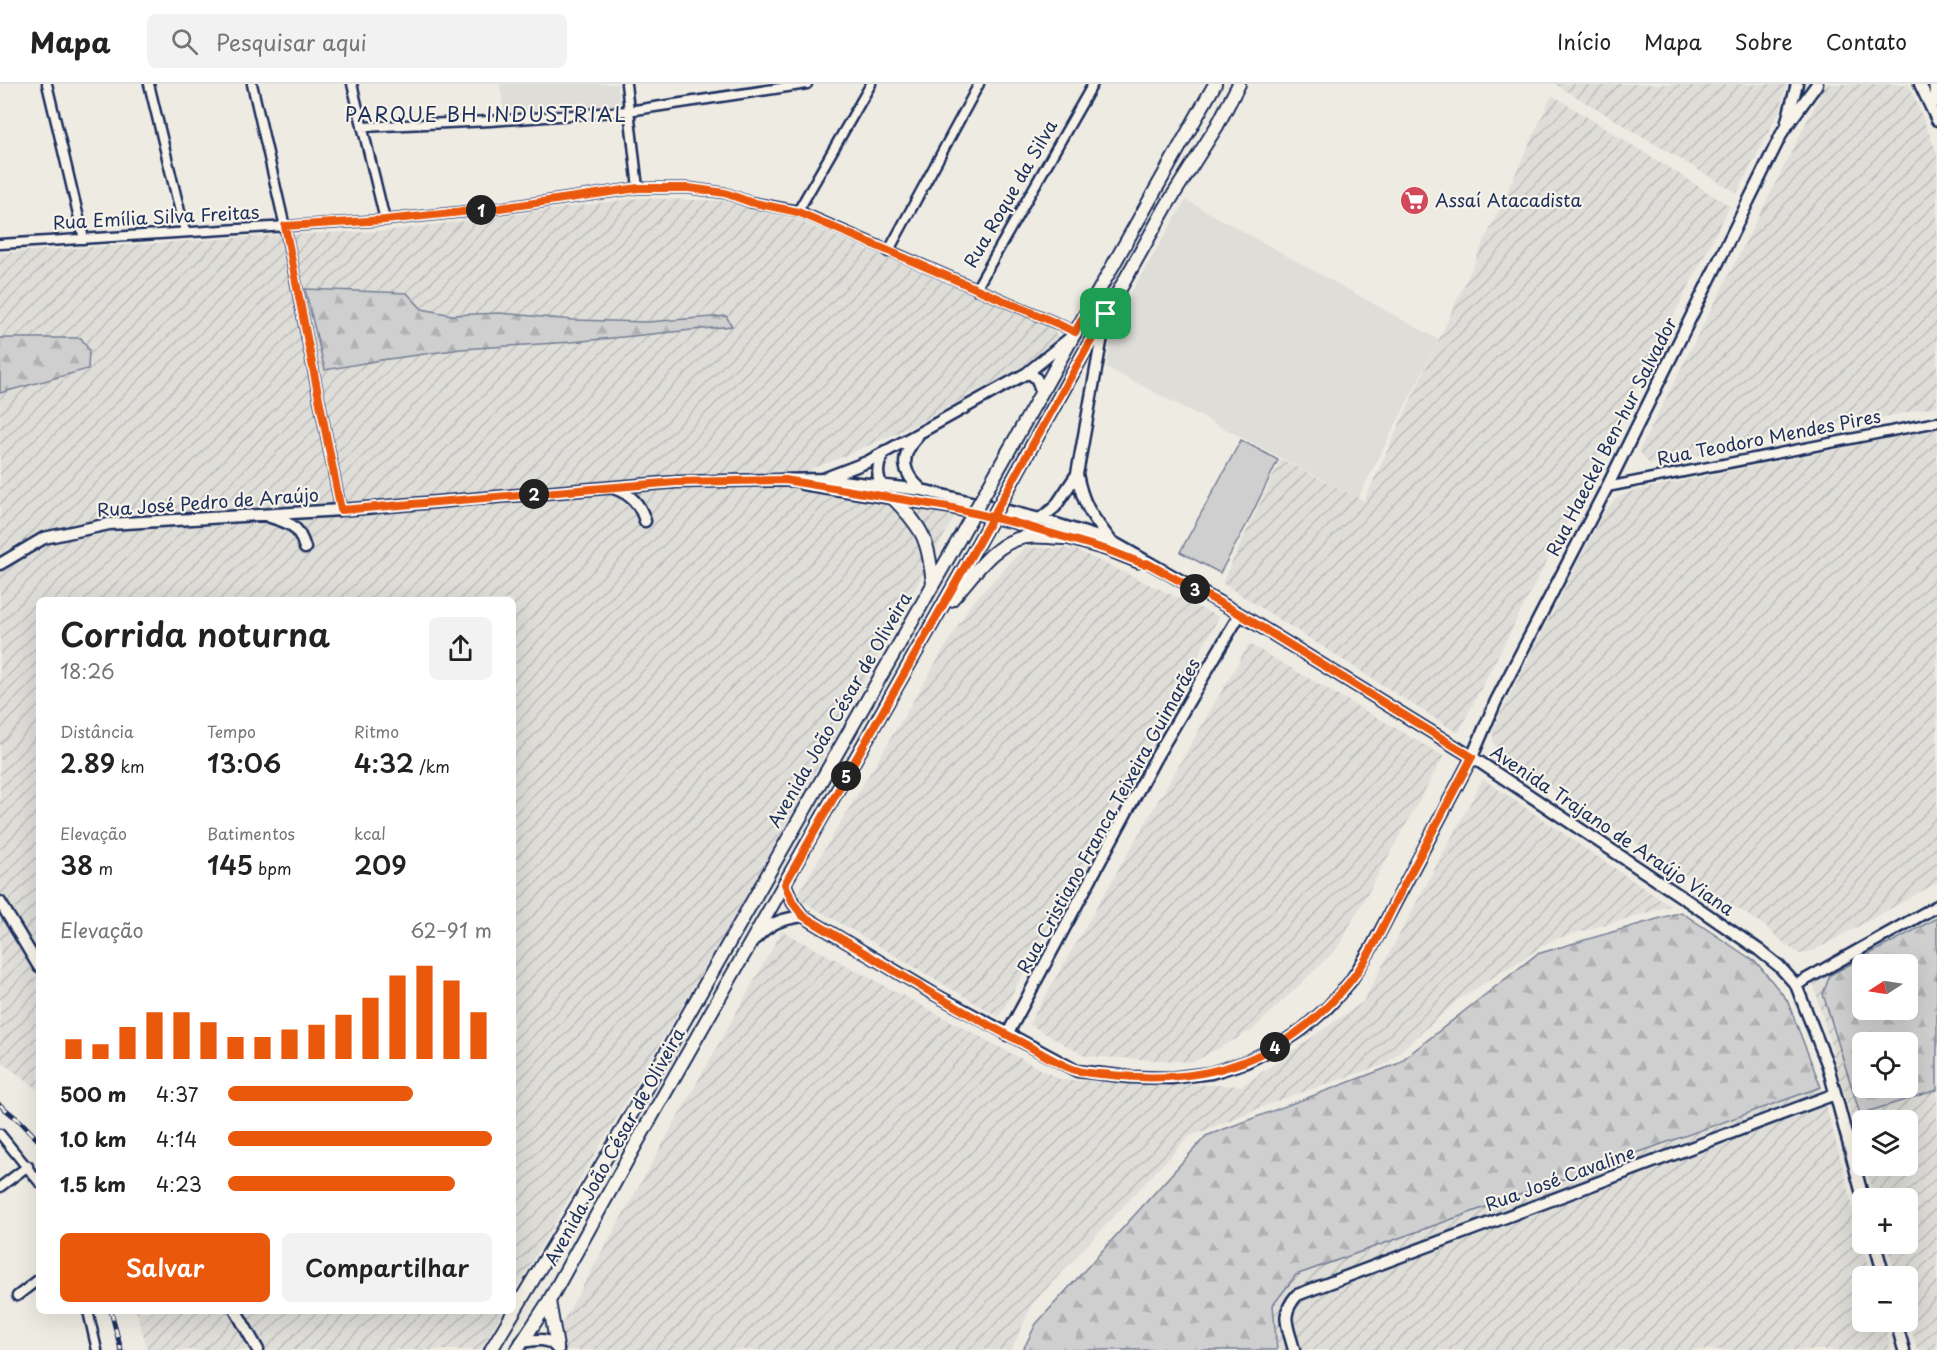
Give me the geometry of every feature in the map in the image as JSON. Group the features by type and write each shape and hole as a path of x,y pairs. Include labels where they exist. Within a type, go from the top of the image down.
{"main road":[{"name":"Avenida João César de Oliveira","path":"516,1307 613,1146 1215,84"},
{"name":"Avenida João César de Oliveira","path":"520,1346 549,1301 1167,205 1217,126 1239,84"},
{"path":"1092,302 1093,309 1097,313 1106,314"},
{"path":"893,498 913,519 923,536 930,554 933,583"},
{"path":"938,614 990,557 1004,546 1024,537 1064,538"},
{"path":"549,1301 557,1349"},
{"name":"Avenida João César de Oliveira","path":"490,1350 512,1314"}],"street":[{"path":"47,84 84,238"},
{"path":"149,84 185,232"},
{"path":"252,84 285,226 341,510"},
{"path":"351,84 385,220"},
{"path":"626,84 638,188"},
{"path":"363,128 490,122 628,111 807,84"},
{"path":"798,212 871,84"},
{"path":"888,252 979,84"},
{"name":"Rua Roque da Silva","path":"976,289 1093,84"},
{"name":"Rua Haeckel Ben-hur Salvador","path":"1784,131 1797,84"},
{"name":"Rua Haeckel Ben-hur Salvador","path":"1472,757 1496,701 1607,487 1784,131 1817,84"},
{"path":"1920,84 1937,120"},
{"path":"1934,84 1937,102"},
{"name":"Rua Emília Silva Freitas","path":"0,243 385,220 500,208 638,188 689,188 725,193 750,202 798,212 1074,334"},
{"name":"Avenida Trajano de Araújo Viana","path":"1106,314 1077,474 1080,492 1087,510 1111,541"},
{"name":"Rua José Pedro de Araújo","path":"0,564 44,538 110,524 341,510 676,482 823,479 867,462 1027,373 1074,334"},
{"path":"1027,373 1037,379 1041,392"},
{"name":"Rua Teodoro Mendes Pires","path":"1607,487 1937,422"},
{"path":"921,433 908,449 905,465 912,482 922,490"},
{"path":"885,451 879,461 880,484 893,498"},
{"path":"984,516 1040,519 1055,507 1077,474"},
{"name":"Avenida Trajano de Araújo Viana","path":"823,479 922,490 1040,519 1111,541 1240,614 1472,757 1688,900 1759,950 1779,966 1796,985 1828,1066 1860,1188"},
{"name":"Rua José Pedro de Araújo","path":"785,480 806,484"},
{"name":"Avenida Trajano de Araújo Viana","path":"806,484 893,498 1016,523 1108,550 1144,564 1147,563"},
{"path":"609,487 633,498 642,510 645,521"},
{"path":"264,515 289,523 300,533 305,548"},
{"name":"Rua Cristiano Franca Teixeira Guimarães","path":"1007,1035 1155,759 1240,614"},
{"path":"785,884 793,903 803,916 1007,1035 1077,1071 1130,1077 1171,1078 1211,1073 1246,1062 1276,1047 1303,1029 1328,1007 1350,982 1372,947 1472,757"},
{"path":"0,902 36,962"},
{"path":"1796,985 1937,906"},
{"path":"751,944 764,929 781,920 803,916"},
{"name":"Rua José Cavaline","path":"1294,1350 1285,1314 1288,1305 1297,1295 1835,1094"},
{"path":"0,1134 36,1178"},
{"path":"0,1187 28,1166"},
{"path":"17,1296 36,1281"},
{"path":"89,1314 97,1350"},
{"path":"238,1314 258,1350"},
{"path":"1899,1332 1904,1350"},
{"path":"520,1346 545,1340 551,1342 557,1349"}],"shaded area":[{"path":"500,84 617,84 620,105 504,112"},
{"path":"1555,84 1787,84 1780,110 1737,193"},
{"path":"1826,84 1909,84 1937,153 1937,406 1650,465 1639,451"},
{"path":"1552,95 1730,206 1458,733 1222,583 1281,459 1364,501"},
{"path":"639,198 722,201 794,219 1052,327 1058,337 1021,367 917,424 811,469 811,484 956,514 751,888 516,1289 516,597 36,597 36,1088 0,1061 0,253 298,234 386,231"},
{"path":"1186,200 1439,340 1358,498 1106,367 1114,321"},
{"path":"1937,429 1937,883 1815,950 1800,954 1765,926 1502,757 1493,742 1493,728 1604,512 1618,497 1633,491"},
{"path":"1025,547 1074,549 1219,617 999,1017 796,897 971,604"},
{"path":"1249,644 1444,756 1336,950 1251,1031 1193,1062 1085,1056 1029,1024"},
{"path":"1483,779 1670,906 1552,940 1458,1000 1386,1064 1282,1099 1188,1137 1033,1303 1011,1350 547,1350 782,931 1061,1080 1242,1086 1363,1002"},
{"path":"1937,910 1937,1350 1917,1350 1912,1332 1918,1332 1918,1266 1893,1266 1890,1254 1918,1254 1918,1188 1871,1188 1868,1176 1918,1176 1918,1110 1852,1110 1852,1120 1811,976 1852,955 1852,1020 1918,1020 1918,954 1853,954"},
{"path":"1821,1087 1852,1202 1852,1254 1866,1254 1869,1266 1852,1266 1852,1332 1886,1332 1891,1350 1278,1350 1273,1305 1296,1275"},
{"path":"137,1314 501,1314 480,1350 148,1350"}],"green space":[{"path":"305,289 407,293 422,309 452,315 500,313 573,320 647,322 726,316 732,326 572,342 461,349 325,370"},
{"path":"0,338 81,338 89,350 88,369 0,393"},
{"path":"1241,440 1278,460 1220,573 1180,552"},
{"path":"1681,912 1757,963 1787,1000 1821,1087 1296,1275 1273,1305 1277,1350 1023,1350 1036,1324 1206,1136 1397,1064 1537,954"},
{"path":"1937,918 1937,1090 1918,1096 1918,1032 1852,1032 1852,1088 1823,994 1830,975 1852,963 1852,1020 1918,1020 1918,954 1869,954"},
{"path":"1855,1098 1911,1098 1873,1110 1859,1110"}],"railway":[{"path":"0,1105 36,1138"},
{"path":"112,1314 121,1350"}],"place":[{"name":"Assaí Atacadista","path":"1414,201"}],"district":[{"name":"PARQUE BH INDUSTRIAL","path":"486,115"}],"route":[{"path":"1106,314 1000,503 976,547 785,884 793,903 803,916 934,994 1077,1071 1130,1077 1171,1078 1211,1073 1246,1062 1276,1047 1303,1029 1328,1007 1350,982 1372,947 1472,757 1240,614 1147,563 1144,564 1108,550 1016,523 984,516 948,507 785,480 676,482 341,510 285,226 385,220 500,208 638,188 689,188 725,193 750,202 798,212 1075,332 1092,302 1093,309 1097,313 1106,314"}]}
